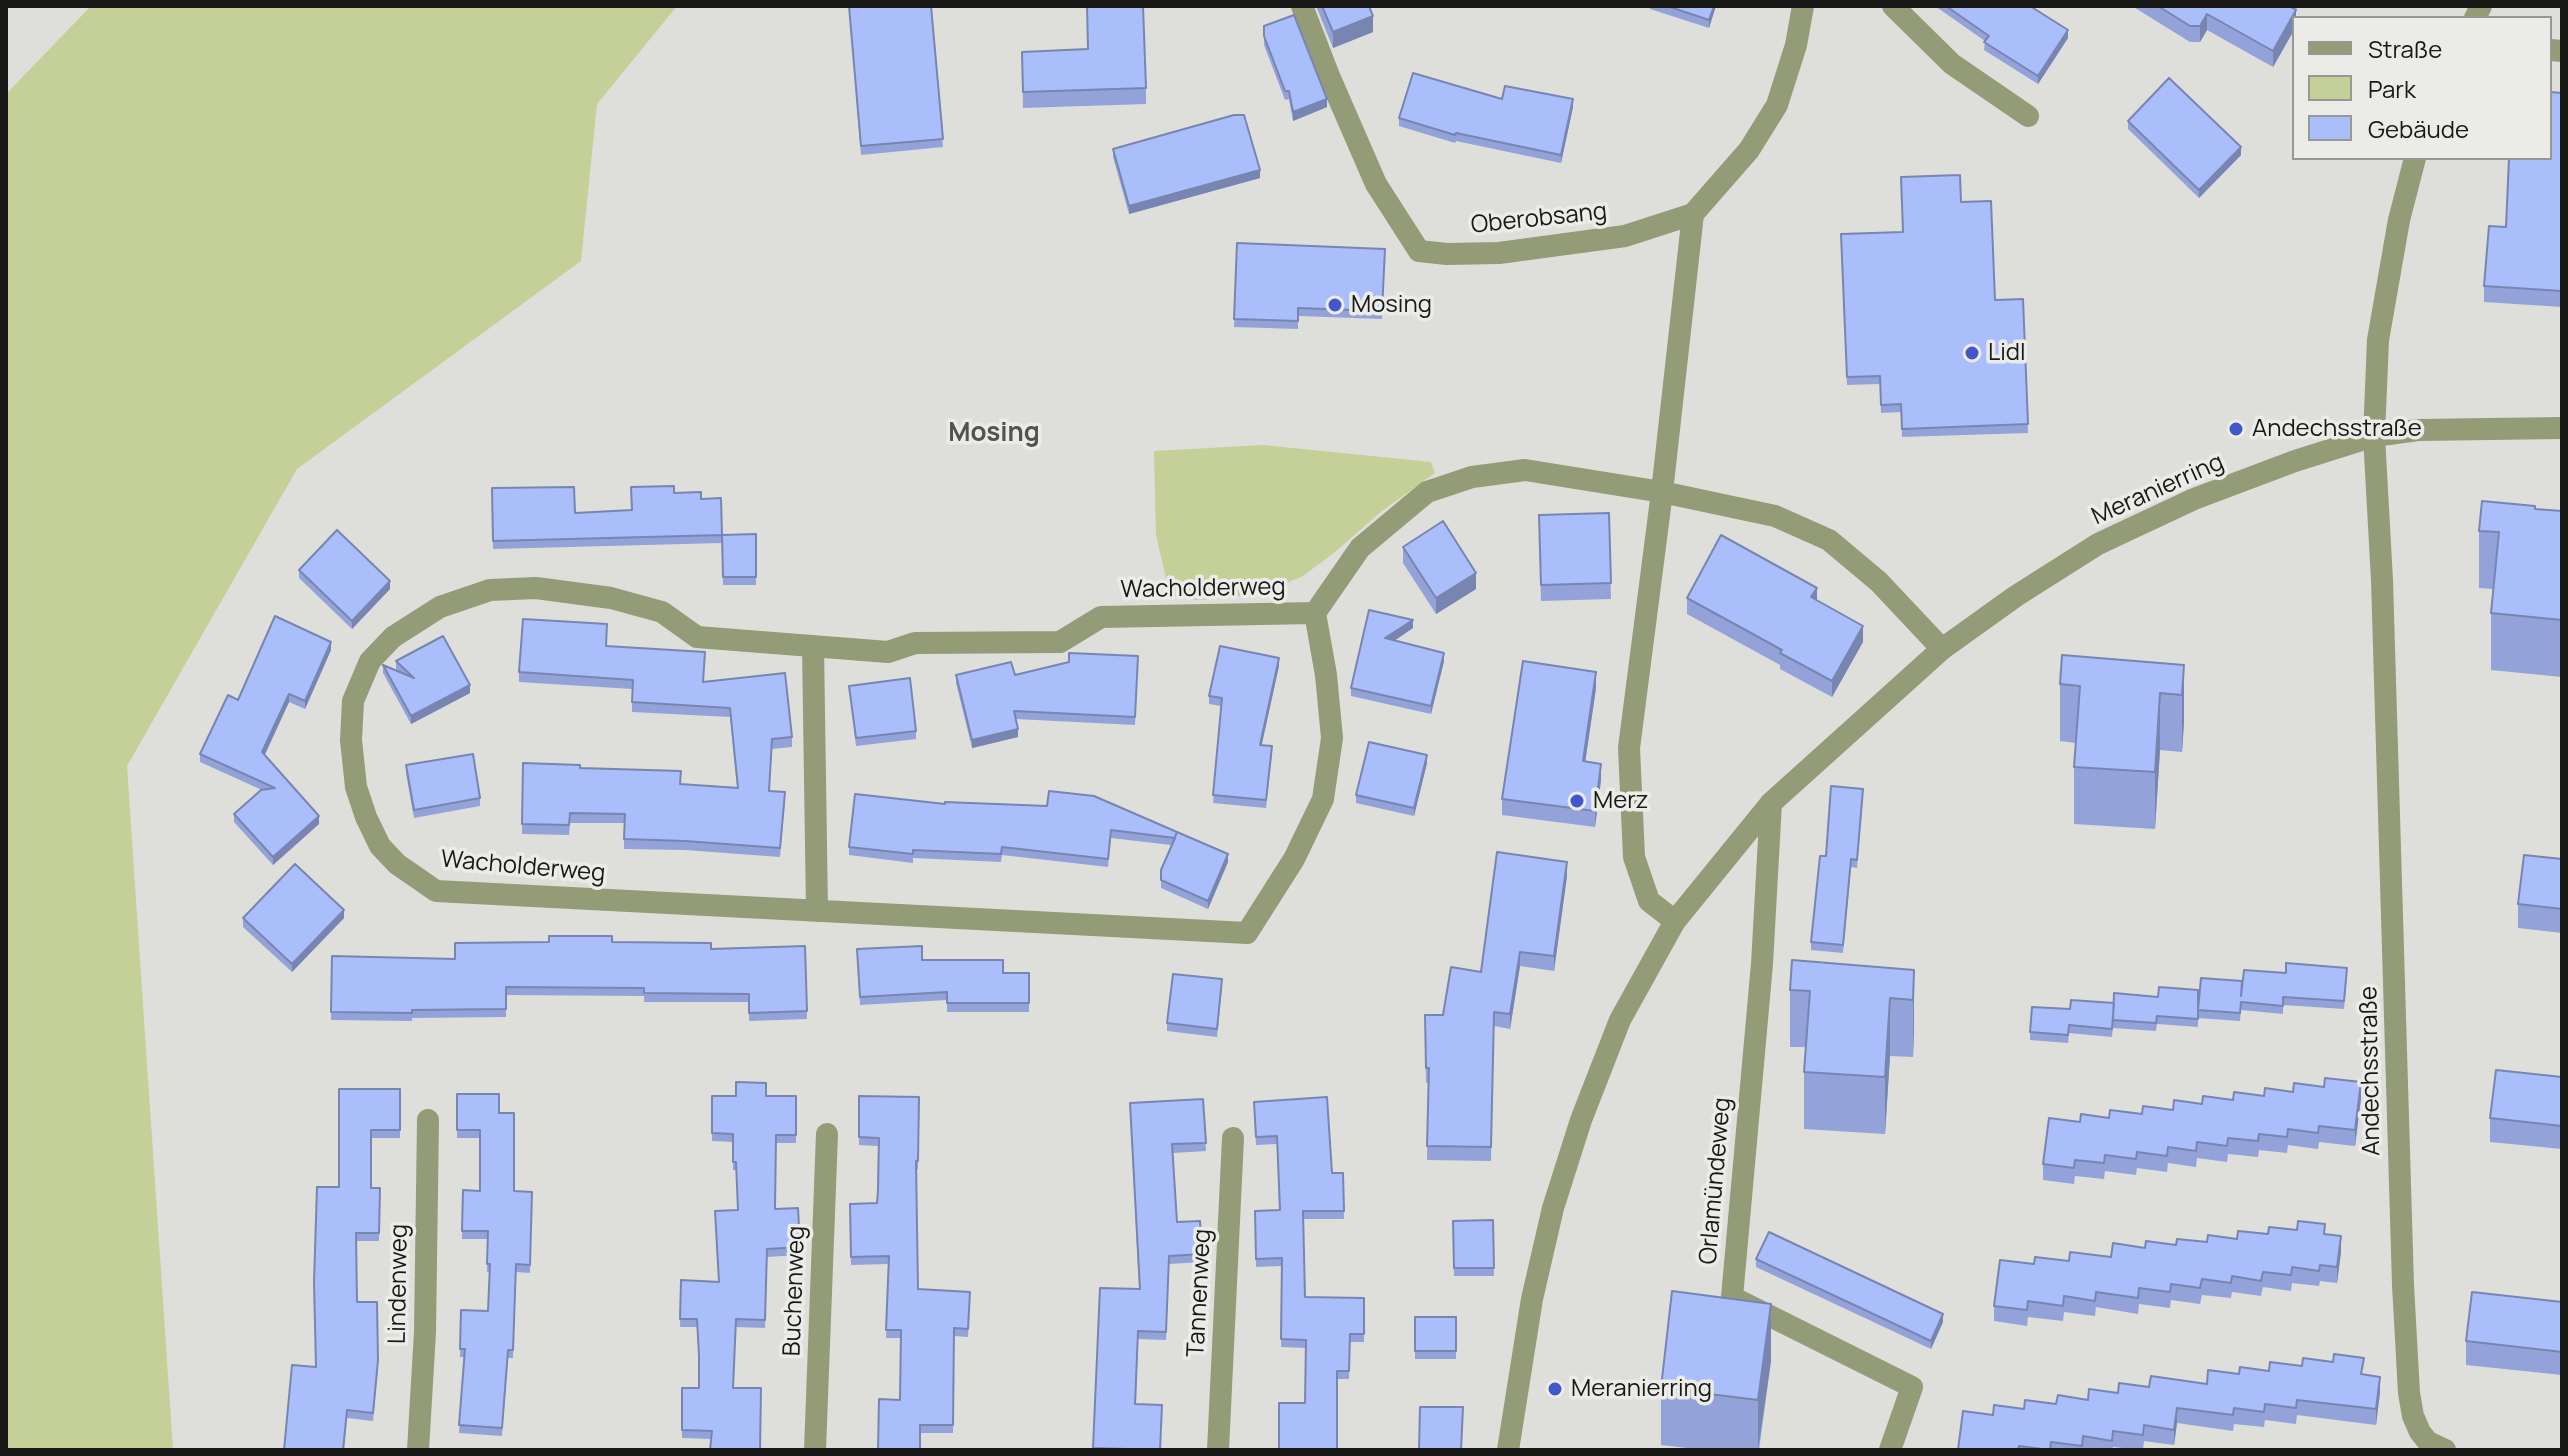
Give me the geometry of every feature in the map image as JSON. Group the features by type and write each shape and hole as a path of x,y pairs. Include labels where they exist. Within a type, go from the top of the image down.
{"street":[{"name":"Oberobsang","path":"1302,6 1376,184 1419,251 1499,253 1625,236 1693,214"},
{"path":"1675,921 1649,901 1634,857 1629,748 1693,214 1749,150 1777,105 1796,45 1803,6"},
{"path":"1893,6 1952,64 2028,116"},
{"name":"Andechsstraße","path":"2414,160 2399,220 2378,340 2374,436 2382,580 2403,1285 2409,1393 2420,1432 2428,1442 2445,1450"},
{"name":"Meranierring","path":"1508,1450 1532,1299 1553,1208 1581,1120 1620,1020 1675,921 1771,803 1942,649 2016,596 2098,544 2194,499 2295,461 2374,436 2418,430 2562,428"},
{"name":"Wacholderweg","path":"1315,613 1101,617 1060,642 915,643 888,652 697,637 662,612 611,598 536,588 490,590 440,607 393,637 370,661 353,701 351,740 356,787 380,846 397,864 436,891 1247,933 1294,859 1323,799 1332,738 1326,675 1315,613 1360,548 1427,492 1472,477 1525,470 1662,492"},
{"path":"1662,492 1775,516 1829,540 1879,582 1942,649"},
{"path":"813,646 817,911"},
{"name":"Orlamündeweg","path":"1771,803 1762,964 1732,1297 1912,1387 1890,1450"},
{"name":"Lindenweg","path":"418,1450 425,1332 428,1120"},
{"name":"Buchenweg","path":"815,1450 827,1134"},
{"name":"Tannenweg","path":"1218,1450 1233,1138"}],"green space":[{"path":"91,6 677,6 597,104 581,261 297,469 127,766 173,1450 6,1450 6,94"},
{"path":"1263,445 1431,462 1435,473 1382,511 1303,576 1279,586 1231,598 1197,600 1170,596 1156,535 1154,451"}],"building":[{"path":"849,6 931,6 943,139 861,146"},
{"path":"1087,6 1143,6 1146,88 1023,92 1022,52 1088,49"},
{"path":"1322,6 1369,6 1373,16 1333,32"},
{"path":"1667,6 1714,6 1709,20"},
{"path":"1946,6 2030,6 2068,30 2038,76 1984,42 1989,36"},
{"path":"2158,6 2289,6 2296,10 2273,51 2207,14 2200,26 2190,26"},
{"path":"1294,15 1327,99 1293,112 1289,91 1285,91 1264,36 1264,26"},
{"path":"1413,73 1502,99 1505,86 1573,99 1561,155 1455,135 1399,118"},
{"path":"2169,78 2241,147 2199,190 2128,121"},
{"path":"2552,92 2562,93 2562,291 2484,286 2489,226 2506,227 2509,160 2552,160"},
{"path":"1234,115 1244,115 1260,170 1129,206 1113,149"},
{"path":"1960,175 1961,202 1991,201 1995,300 2023,299 2028,424 1902,429 1901,404 1881,405 1880,376 1847,377 1841,234 1903,232 1901,177"},
{"path":"1237,243 1385,249 1382,311 1298,308 1298,321 1234,319"},
{"path":"674,486 674,493 701,492 701,499 721,498 722,535 493,541 492,488 574,487 575,513 632,510 631,487"},
{"path":"2482,501 2562,511 2562,620 2491,613 2499,532 2479,531"},
{"path":"1609,513 1611,583 1541,585 1539,515"},
{"path":"1443,521 1476,573 1436,598 1403,547"},
{"path":"337,530 390,581 352,621 299,570"},
{"path":"756,534 756,577 723,577 722,535"},
{"path":"1721,535 1817,588 1811,597 1863,626 1832,681 1687,598"},
{"path":"1369,610 1413,620 1385,638 1444,653 1431,706 1351,688"},
{"path":"275,616 331,642 305,701 289,694 262,752 319,816 273,857 234,814 261,790 275,788 200,754 228,695 238,700"},
{"path":"523,619 607,624 606,646 705,652 703,682 785,673 792,737 772,739 769,791 785,792 780,848 624,839 625,814 570,813 569,825 522,824 523,763 681,771 680,784 738,788 730,708 632,702 633,680 519,672"},
{"path":"443,636 470,685 411,716 383,665 414,678 396,661"},
{"path":"1220,646 1279,658 1260,745 1272,746 1266,800 1213,795 1222,698 1209,696"},
{"path":"1069,653 1138,656 1135,717 1014,711 1018,729 972,740 956,675 1011,662 1015,675 1069,662"},
{"path":"2062,655 2184,665 2182,695 2160,693 2155,772 2074,767 2080,686 2060,684"},
{"path":"1523,661 1596,672 1583,761 1601,764 1595,811 1502,799"},
{"path":"910,678 916,731 856,738 849,686"},
{"path":"1369,742 1427,755 1414,808 1356,795"},
{"path":"473,754 480,798 414,810 406,765"},
{"path":"1831,786 1863,789 1857,860 1851,859 1843,945 1811,942 1820,856 1826,856"},
{"path":"1049,791 1094,796 1228,854 1208,901 1161,880 1161,870 1175,838 1111,830 1108,859 1002,847 1001,854 913,850 913,854 849,847 855,794 945,804 1047,806"},
{"path":"1497,852 1567,862 1554,956 1520,952 1510,1014 1494,1012 1491,1147 1427,1146 1429,1068 1426,1068 1425,1015 1443,1015 1451,967 1481,972"},
{"path":"2524,855 2562,859 2562,909 2518,904"},
{"path":"295,864 344,910 292,964 243,918"},
{"path":"549,936 612,936 612,942 711,943 711,949 805,946 807,1011 749,1013 749,994 644,993 644,988 506,987 506,1009 331,1012 332,956 455,959 455,943 549,942"},
{"path":"922,946 922,960 1003,960 1003,973 1029,973 1029,1003 947,1003 947,992 860,997 857,949"},
{"path":"1792,960 1914,970 1913,1000 1890,998 1885,1077 1804,1072 1810,991 1790,990"},
{"path":"2286,963 2347,968 2344,1001 2283,997 2283,1006 2241,1002 2240,1013 2198,1010 2201,978 2242,981 2241,996 2244,970 2286,973"},
{"path":"1173,974 1222,979 1217,1029 1167,1023"},
{"path":"2159,987 2198,990 2198,1019 2157,1016 2156,1023 2113,1020 2114,993 2158,997"},
{"path":"2071,1000 2114,1003 2112,1029 2069,1025 2068,1035 2030,1032 2032,1007 2070,1009"},
{"path":"2496,1070 2562,1077 2562,1126 2490,1118"},
{"path":"2325,1078 2361,1082 2355,1130 2319,1126 2318,1133 2288,1129 2287,1137 2259,1134 2258,1141 2228,1138 2227,1146 2197,1142 2196,1151 2168,1147 2167,1156 2137,1152 2136,1159 2105,1155 2104,1163 2075,1160 2074,1168 2043,1164 2049,1118 2080,1122 2081,1114 2109,1118 2110,1110 2142,1114 2143,1106 2173,1110 2174,1100 2202,1104 2203,1096 2233,1100 2234,1092 2264,1096 2265,1088 2293,1092 2294,1083 2324,1087"},
{"path":"736,1082 766,1083 766,1096 796,1096 796,1135 776,1135 775,1209 798,1208 800,1247 767,1249 765,1320 736,1319 733,1388 761,1388 760,1450 710,1450 712,1431 682,1430 682,1388 699,1388 699,1356 697,1319 680,1319 681,1280 719,1282 715,1211 738,1210 733,1134 712,1133 712,1096 736,1096"},
{"path":"339,1089 400,1089 400,1130 371,1130 371,1188 380,1188 379,1233 356,1233 357,1302 377,1302 378,1360 373,1413 347,1410 343,1450 284,1450 292,1365 316,1367 314,1282 317,1187 339,1187"},
{"path":"457,1094 499,1094 499,1113 514,1113 514,1191 532,1192 530,1265 516,1264 513,1350 508,1350 502,1428 459,1425 465,1349 460,1349 461,1310 488,1311 490,1264 487,1264 488,1231 462,1231 463,1190 480,1191 480,1130 457,1130"},
{"path":"859,1096 919,1097 916,1161 918,1289 970,1292 968,1329 954,1328 953,1425 920,1425 920,1449 878,1450 879,1399 900,1400 901,1330 886,1330 889,1256 851,1257 850,1204 877,1203 878,1190 879,1138 859,1137"},
{"path":"1327,1097 1332,1173 1343,1173 1344,1211 1303,1211 1305,1297 1364,1298 1364,1334 1350,1334 1349,1371 1337,1371 1337,1450 1279,1450 1279,1403 1305,1403 1306,1340 1281,1339 1282,1258 1256,1259 1255,1211 1280,1210 1277,1136 1256,1137 1254,1102"},
{"path":"1203,1099 1206,1143 1172,1144 1177,1222 1200,1221 1202,1254 1169,1256 1166,1332 1138,1331 1135,1404 1162,1405 1160,1450 1093,1448 1100,1288 1140,1289 1130,1103"},
{"path":"1493,1220 1494,1268 1454,1268 1453,1221"},
{"path":"2298,1221 2325,1224 2324,1234 2341,1236 2337,1267 2320,1265 2319,1271 2292,1267 2291,1275 2263,1272 2261,1281 2232,1276 2231,1283 2202,1279 2200,1288 2171,1284 2170,1292 2139,1288 2138,1298 2096,1292 2095,1301 2064,1296 2063,1306 2028,1301 2027,1310 1994,1306 2000,1260 2034,1264 2035,1257 2069,1261 2070,1252 2111,1257 2113,1243 2145,1248 2146,1241 2176,1245 2177,1239 2207,1242 2208,1235 2237,1239 2238,1231 2268,1234 2269,1227 2297,1230"},
{"path":"1769,1232 1943,1314 1931,1341 1756,1259"},
{"path":"1672,1291 1771,1304 1758,1400 1661,1388"},
{"path":"2472,1292 2562,1302 2562,1352 2466,1341"},
{"path":"1415,1317 1456,1317 1456,1351 1415,1351"},
{"path":"2334,1354 2364,1358 2361,1374 2380,1377 2376,1409 2297,1400 2296,1408 2265,1404 2264,1412 2234,1408 2233,1415 2177,1408 2174,1430 2144,1425 2143,1435 2113,1431 2112,1441 2083,1436 2082,1446 2051,1442 2050,1450 2019,1446 2018,1450 1958,1450 1963,1411 1993,1415 1994,1405 2024,1409 2025,1400 2056,1404 2058,1395 2088,1400 2089,1389 2118,1393 2119,1383 2149,1387 2151,1376 2207,1384 2208,1370 2239,1374 2240,1367 2269,1371 2270,1362 2302,1366 2303,1358 2333,1362"},
{"path":"1420,1407 1463,1407 1461,1450 1419,1450"}],"place":[{"name":"Mosing","path":"1335,305"},
{"name":"Lidl","path":"1972,353"},
{"name":"Andechsstraße","path":"2236,429"},
{"name":"Merz","path":"1577,801"},
{"name":"Meranierring","path":"1555,1389"}],"district":[{"name":"Mosing","path":"994,434"}]}
